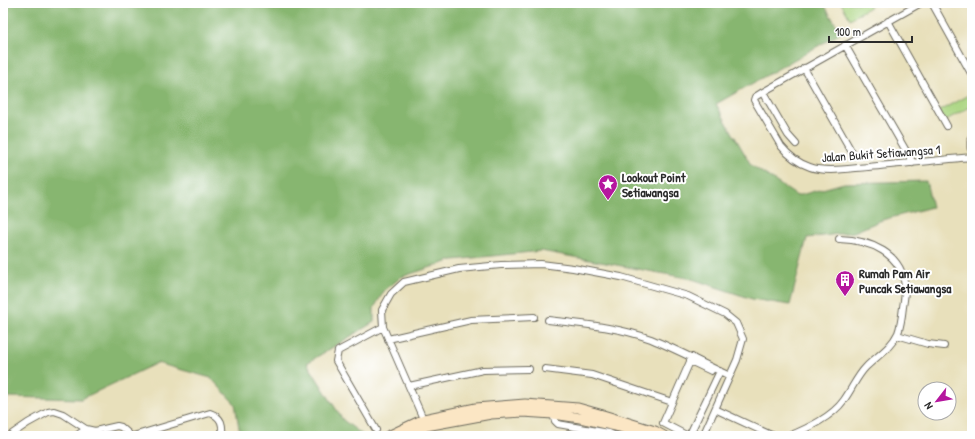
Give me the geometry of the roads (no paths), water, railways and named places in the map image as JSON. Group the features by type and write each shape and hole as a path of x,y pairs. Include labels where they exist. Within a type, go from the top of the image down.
{"street":[{"path":"796,144 788,135 763,92 921,3"},
{"path":"932,3 972,75"},
{"path":"888,21 947,126"},
{"path":"845,45 913,163"},
{"path":"804,68 853,154"},
{"name":"Jalan Bukit Setiawangsa 1","path":"763,92 755,97 754,100 781,146 786,153 795,160 811,168 824,170 847,169 972,157"},
{"path":"972,139 972,148"},
{"path":"715,410 771,435 789,436 806,429 828,415 844,400 866,367 883,353 897,335 901,325 905,289 901,270 892,257 870,244 851,239 840,239"},
{"path":"425,423 383,327 382,310 391,294 404,282 459,269 501,265 541,264 573,268 621,278 688,296 725,314 736,323 743,340 737,360 702,436"},
{"path":"388,339 471,320 534,317"},
{"path":"548,320 605,327 650,339 719,373 730,376"},
{"path":"376,430 336,361 338,351 383,327"},
{"path":"897,335 928,344 944,346"},
{"path":"691,359 663,423 689,436 719,373"},
{"path":"409,386 483,370 529,369"},
{"path":"545,369 592,375 672,402"},
{"path":"388,436 476,408 499,405 538,405 578,408 603,414 655,431 664,436"},
{"path":"9,436 28,423 54,410 86,429 95,431 117,426 129,434 128,436"},
{"path":"407,436 425,423 491,414 523,412 580,418 645,436"},
{"path":"133,436 210,413 219,418 222,423 222,436"},
{"path":"553,414 555,421 558,424 609,433 616,436"},
{"path":"76,436 86,429"}],"place":[{"name":"Lookout Point Setiawangsa","path":"608,201"},
{"name":"Rumah Pam Air Puncak Setiawangsa","path":"845,297"}]}
